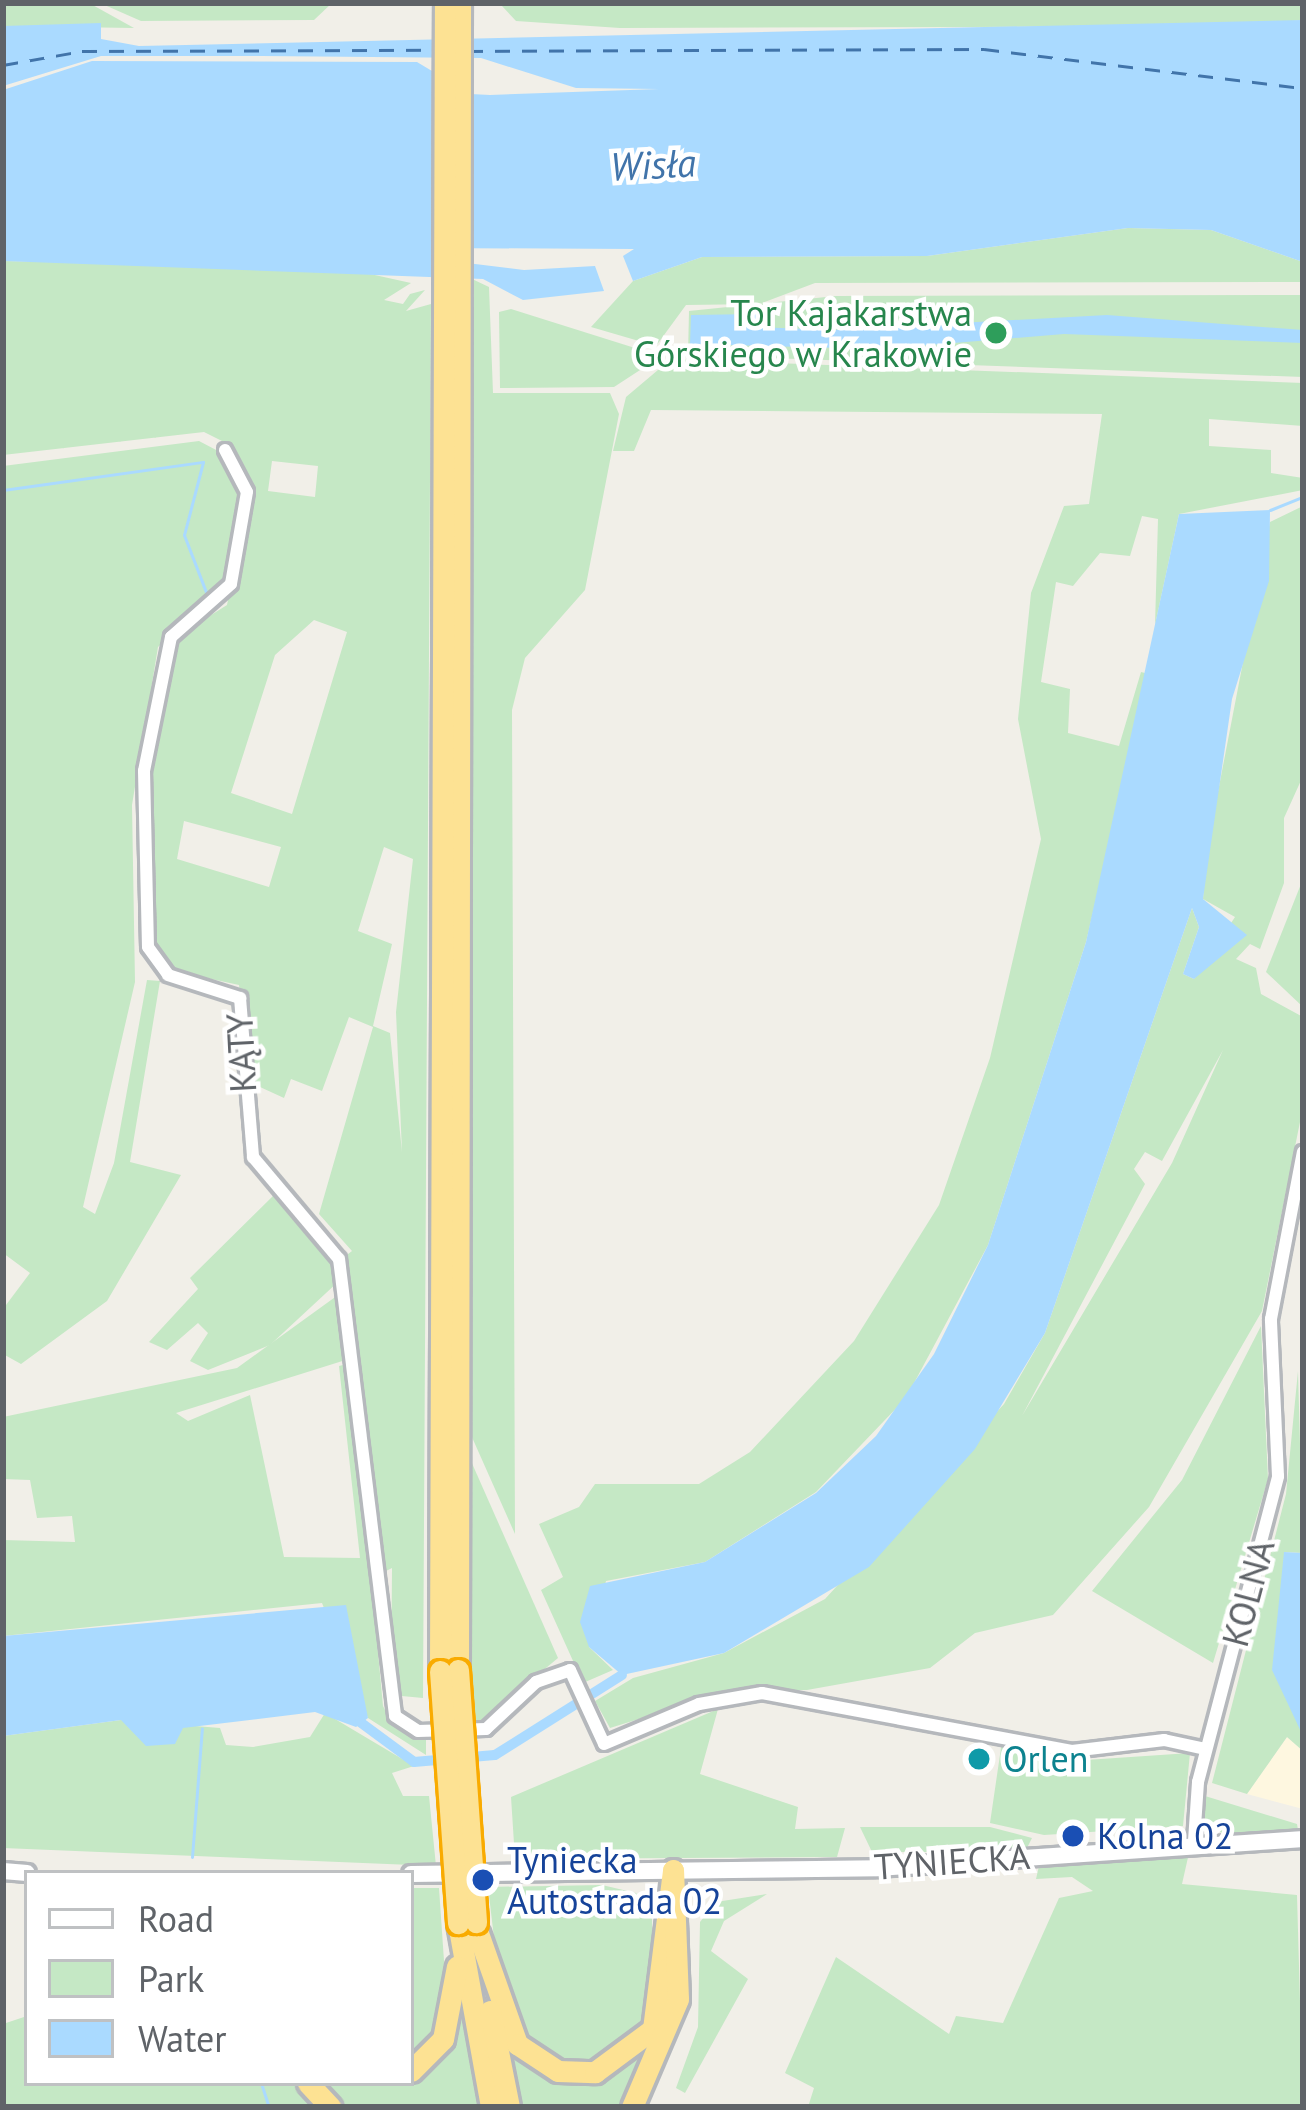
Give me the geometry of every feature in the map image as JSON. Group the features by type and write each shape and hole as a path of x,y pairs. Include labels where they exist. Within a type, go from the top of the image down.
{"highway":[{"path":"445,3 452,315"},
{"path":"460,3 452,315 449,1671 491,2107"},
{"path":"471,1926 517,2044 558,2071 595,2072 653,2030 673,1870"},
{"path":"632,2107 678,1999 673,1870"},
{"path":"414,2067 450,2022 471,1926"},
{"path":"471,1926 508,2107"}],"street":[{"name":"KĄTY","path":"225,450 247,492 234,573 224,598 171,637 144,771 148,946 168,975 240,998 253,1157 339,1259 390,1708 418,1731 486,1729 548,1674 570,1670 604,1744 699,1705 775,1693 1072,1750 1163,1740 1206,1749"},
{"name":"KOLNA","path":"1194,1840 1206,1749 1278,1476 1271,1318 1303,1152"},
{"name":"TYNIECKA","path":"414,1874 981,1863 1194,1840 1303,1839"}],"shaded area":[{"path":"1287,1737 1303,1751 1303,1809 1247,1794"}],"green space":[{"path":"3,3 89,3 134,28 3,26"},
{"path":"100,3 332,3 314,20 141,21"},
{"path":"1303,3 1303,20 1255,25 968,27 620,28 516,21 502,6"},
{"path":"1128,228 1211,230 1303,262 1303,282 815,283 759,304 686,305 656,346 591,327 633,281 702,257 927,256"},
{"path":"3,261 343,268 411,283 384,300 403,304 410,294 425,290 406,311 431,304 423,1698 391,1695 392,1568 380,1574 344,1257 352,1251 319,1214 373,1027 349,1017 322,1091 291,1079 284,1098 251,1083 239,985 170,970 152,943 148,766 173,639 227,605 251,488 226,443 204,432 3,455","holes":["272,461 318,466 315,497 268,491","314,620 347,632 292,814 231,793 275,655","184,821 281,847 269,887 177,859","384,847 413,859 396,1012 402,1152 390,1033 373,1026 392,944 358,931"]},
{"path":"470,278 489,287 493,393 610,393 619,414 585,590 525,658 512,710 515,1534 467,1426"},
{"name":"Tor Kajakarstwa Górskiego w Krakowie","path":"1303,295 1303,377 688,355 689,311 836,296"},
{"path":"511,309 654,354 657,359 614,387 500,388 499,312"},
{"path":"671,359 1303,383 1303,426 1209,419 1209,446 1271,450 1271,473 1303,478 1303,490 1179,514 1155,625 1158,519 1142,516 1130,556 1100,553 1073,586 1056,582 1041,682 1070,689 1068,733 1119,746 1141,672 1149,674 1086,942 988,1245 906,1398 816,1492 705,1562 606,1581 589,1647 613,1670 583,1683 541,1590 563,1577 539,1524 579,1507 595,1484 699,1484 750,1452 854,1341 939,1205 990,1058 1041,839 1018,719 1031,593 1064,506 1089,504 1102,414 651,410 634,451 613,451 626,397"},
{"path":"199,441 220,452 242,493 223,586 158,647 132,805 135,982 83,1207 95,1214 114,1163 147,980 160,981 130,1162 181,1175 107,1301 21,1364 3,1354 3,1309 30,1273 3,1253 3,466"},
{"path":"1303,506 1303,776 1284,818 1284,883 1260,949 1250,944 1236,959 1256,968 1261,994 1303,1017 1303,1107 1262,1311 1149,1507 1053,1615 975,1633 930,1668 807,1690 729,1691 610,1728 595,1701 633,1678 724,1653 825,1599 1004,1404 1045,1333 1192,908 1199,927 1183,974 1194,979 1235,917 1203,899 1206,854 1270,522","holes":["1223,1050 1172,1163 1022,1416 1145,1184 1134,1169 1145,1152 1162,1161"]},
{"path":"1303,879 1303,1007 1266,972"},
{"path":"274,1195 334,1258 339,1281 270,1345 208,1370 190,1361 208,1333 198,1323 167,1350 149,1342 198,1289 190,1278"},
{"path":"338,1295 352,1358 176,1413 188,1421 250,1395 284,1557 360,1558 339,1366 351,1363 383,1706 392,1724 426,1737 426,1755 368,1718 322,1603 3,1636 3,1540 75,1542 72,1516 37,1518 30,1480 3,1479 3,1417 237,1368"},
{"path":"1261,1326 1268,1479 1213,1663 1092,1591 1182,1480"},
{"path":"1298,1371 1303,1553 1284,1552 1303,1632 1303,1751 1287,1737 1247,1794 1212,1783 1286,1494"},
{"path":"467,1452 558,1658 476,1726 472,1668"},
{"path":"718,1709 700,1774 798,1807 795,1829 845,1828 837,1857 515,1859 511,1797"},
{"path":"325,1713 414,1766 392,1773 403,1796 429,1796 436,1866 3,1848 3,1736 121,1720 220,1728 226,1745 253,1747 310,1737"},
{"path":"1002,1741 1086,1760 1190,1753 1183,1826 1044,1835 990,1823"},
{"path":"1205,1796 1297,1824 1298,1830 1223,1834 1204,1821"},
{"path":"860,1827 990,1827 1032,1838 1025,1852 872,1852"},
{"path":"1108,1853 1189,1853 1182,1884 1297,1895 1303,2107 808,2107 814,2088 785,2073 836,1957 949,2034 956,2016 1003,2023 1059,1898 1093,1891 1072,1877 1036,1879 1039,1866"},
{"path":"602,1885 636,1893 652,1919 653,1998 641,2030 596,2062 562,2062 513,2024 501,1997 488,1887"},
{"path":"414,1888 439,1888 446,1990 439,2031 414,2060"},
{"path":"767,1894 724,1921 711,1951 748,1979 685,2093 676,2088 698,2027 700,1922 716,1902"},
{"path":"670,1995 624,2107 519,2107 505,2040 527,2059 602,2074 647,2049"},
{"path":"459,2004 482,2107 341,2107 318,2086 414,2086 414,2078"},
{"path":"24,2017 24,2086 303,2086 323,2107 3,2107 3,2024"}],"water":[{"name":"Wisła","path":"1303,20 1303,262 1211,230 1128,228 927,256 702,257 633,281 623,256 634,249 433,248 434,259 524,270 595,266 604,291 523,300 483,279 3,261 3,90 92,61 417,62 432,71 432,92 490,95 659,89 576,88 481,58 262,56 101,56 3,86 3,26 101,23 101,39 139,46"},
{"path":"756,314 758,327 832,330 1107,315 1303,330 1303,343 1064,334 880,349 690,344 691,315"},
{"path":"1270,510 1269,581 1232,699 1203,899 1247,935 1194,979 1183,974 1199,927 1192,908 1045,1333 975,1449 869,1567 724,1653 622,1675 589,1647 580,1622 590,1586 705,1562 816,1493 876,1436 934,1354 988,1245 1086,942 1179,514"},
{"path":"1284,1552 1303,1553 1303,1736 1272,1670"},
{"path":"346,1605 368,1718 356,1727 315,1712 183,1728 175,1744 146,1746 121,1720 3,1736 3,1636"}],"waterway":[{"path":"3,490 203,462 184,535 206,592"},
{"path":"1270,510 1303,497"},
{"path":"360,1722 414,1762 495,1755 622,1675"},
{"path":"192,1857 202,1728"},
{"path":"262,2086 269,2107"}],"ferry route":[{"path":"468,51 984,49 1303,88"},
{"path":"3,65 82,51 434,50"}],"place":[{"name":"Tor Kajakarstwa Górskiego w Krakowie","path":"996,333"},
{"name":"Orlen","path":"979,1759"},
{"name":"Kolna 02","path":"1073,1836"},
{"name":"Tyniecka Autostrada 02","path":"483,1880"}]}
